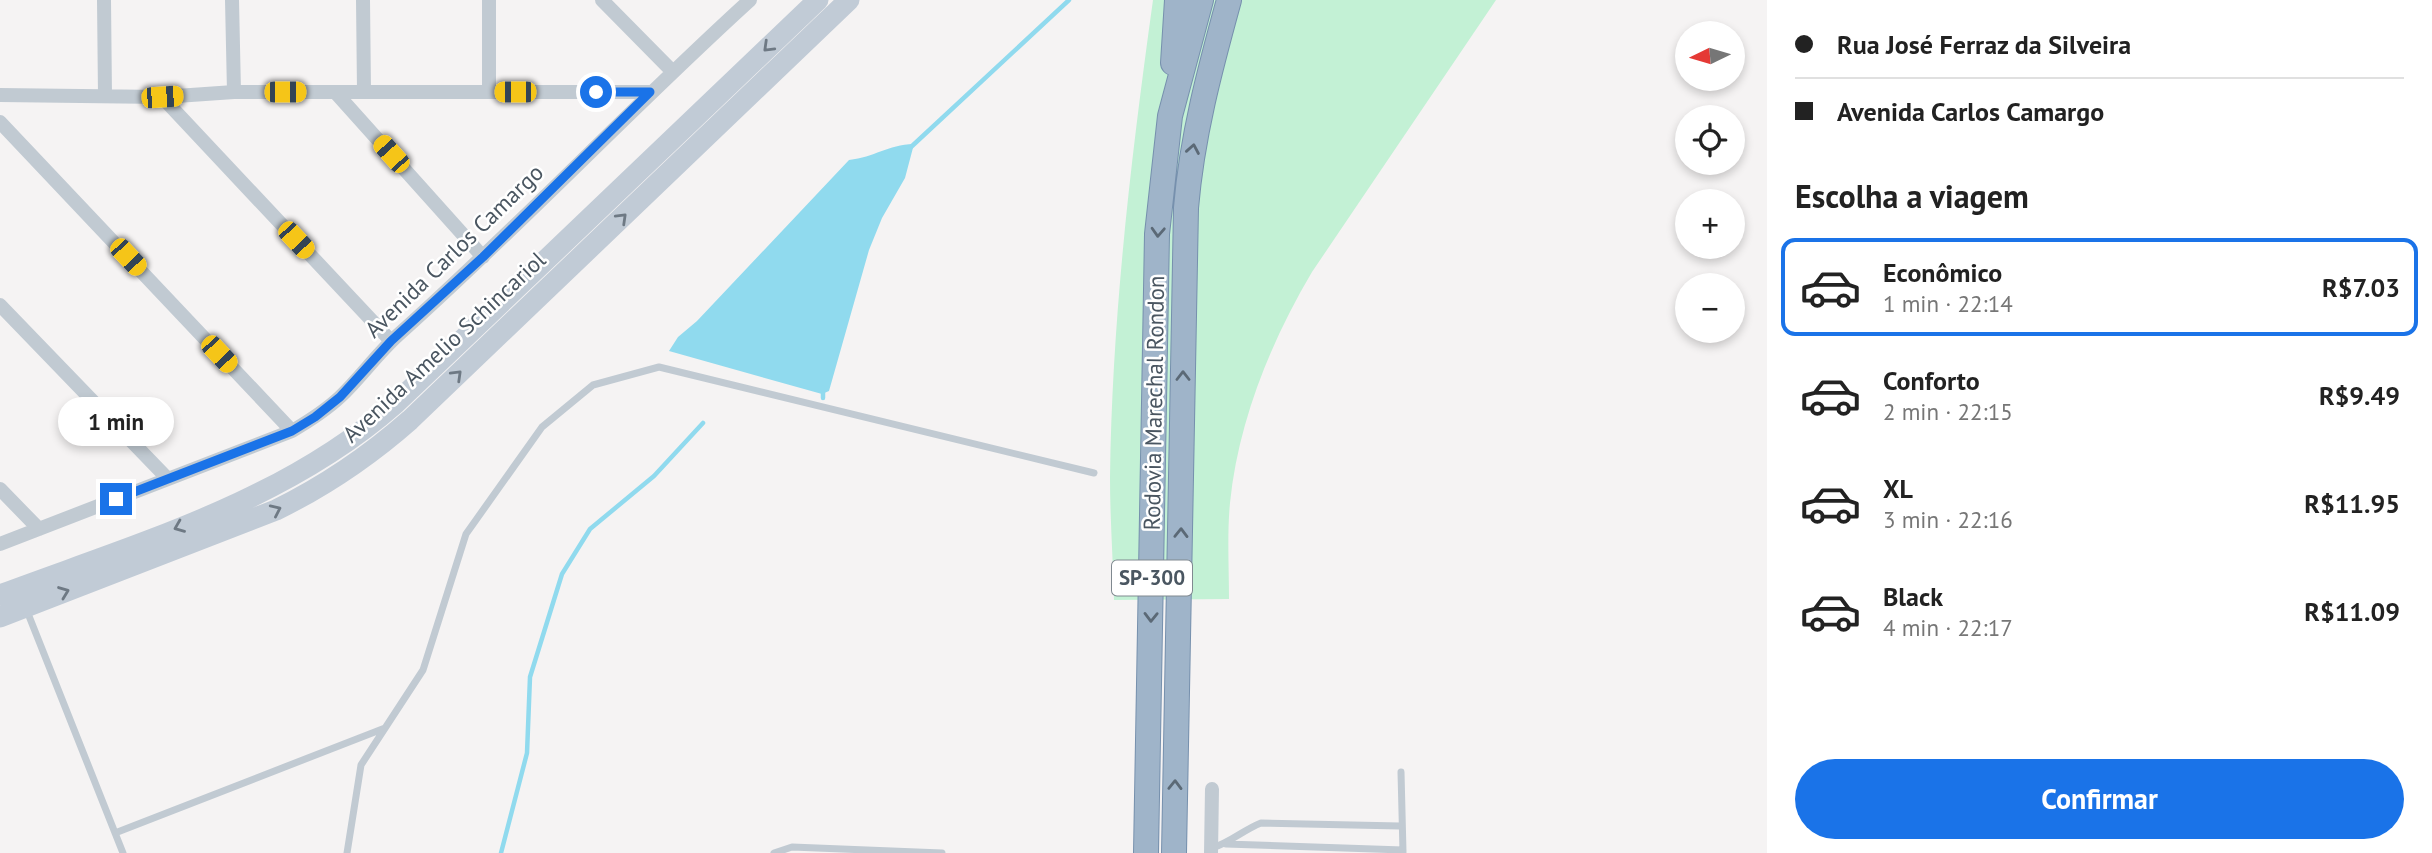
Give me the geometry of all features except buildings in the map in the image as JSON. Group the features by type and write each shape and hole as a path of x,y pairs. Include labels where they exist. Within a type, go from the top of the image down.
{"highway":[{"path":"1170,116 1177,0"},
{"name":"Rodovia Marechal Rondon","path":"1146,853 1157,234 1170,116 1201,0"},
{"name":"Rodovia Marechal Rondon","path":"1174,853 1186,208 1192,152 1205,86 1228,0"}],"main road":[{"name":"Avenida Amelio Schincariol","path":"0,595 257,495 295,477 347,444 395,404 818,0"},
{"name":"Avenida Amelio Schincariol","path":"0,617 276,510 305,496 360,461 410,421 849,0"}],"street":[{"path":"104,0 105,96"},
{"path":"232,0 234,92"},
{"path":"363,0 365,91"},
{"path":"489,0 489,92"},
{"path":"602,0 672,71"},
{"name":"Avenida Carlos Camargo","path":"0,544 292,431 340,397 391,341 483,257 650,92 750,0"},
{"path":"0,95 162,97 234,92 650,92"},
{"path":"336,93 483,257"},
{"path":"162,97 391,341"},
{"path":"0,122 292,431"},
{"path":"0,305 168,480"},
{"path":"0,489 39,529"},
{"path":"1212,789 1216,848"}],"lane":[{"path":"347,853 361,765 423,670 466,534 542,427 593,385 659,367 1094,473"},
{"path":"25,607 123,853"},
{"path":"115,834 385,728"},
{"path":"1216,848 1403,852 1400,827 1401,772"},
{"path":"1216,848 1261,823 1400,827"},
{"path":"774,853 792,847 942,853"}],"green space":[{"path":"1153,0 1496,0 1312,272 1270,354 1240,442 1234,473 1229,527 1229,599 1114,600 1110,478 1114,358 1130,178"}],"water":[{"path":"914,144 905,178 882,218 869,250 829,391 822,394 669,351 678,337 697,321 849,160 896,146"}],"waterway":[{"path":"911,147 1069,0"},
{"path":"823,388 823,398"},
{"path":"501,853 527,753 530,677 562,574 590,529 654,476 703,423"}],"route":[{"path":"116,499 292,431 340,397 391,341 483,257 650,92 596,92"}]}
